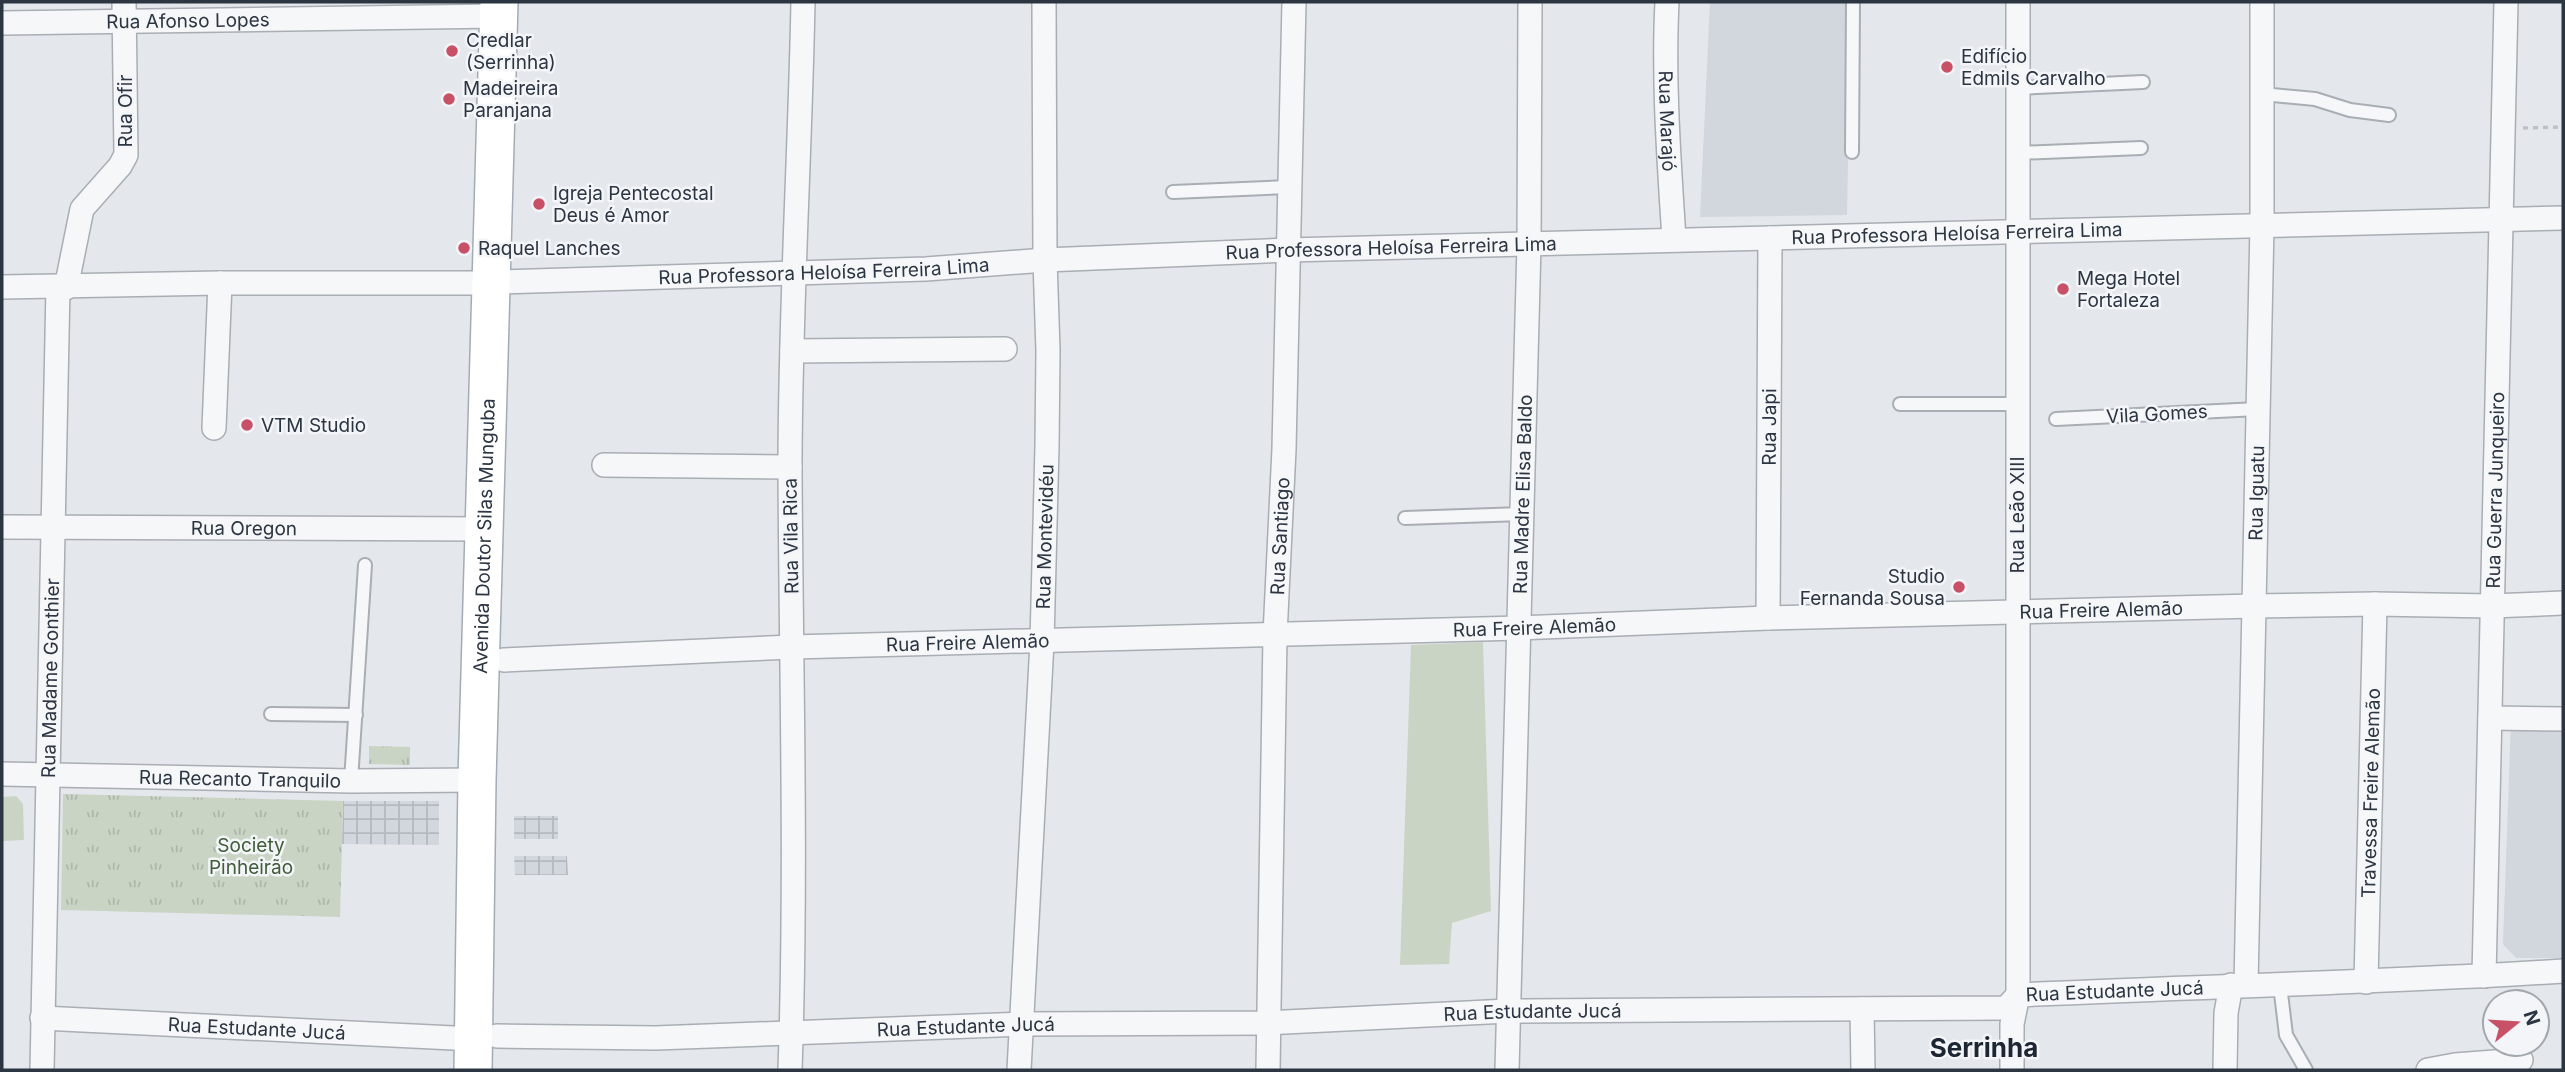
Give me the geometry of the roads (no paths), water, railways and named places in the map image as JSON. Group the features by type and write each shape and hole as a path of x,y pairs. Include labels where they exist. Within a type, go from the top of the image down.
{"main road":[{"name":"Avenida Doutor Silas Munguba","path":"485,1054 504,660 502,282 490,7"},
{"name":"Avenida Doutor Silas Munguba","path":"485,1054 477,780 485,529 502,282"}],"street":[{"name":"Rua Vila Rica","path":"790,1070 790,467 793,272 803,2"},
{"name":"Rua Montevidéu","path":"1019,1070 1042,642 1048,351 1044,2"},
{"name":"Rua Santiago","path":"1268,1070 1275,635 1284,449 1294,2"},
{"name":"Rua Madre Elisa Baldo","path":"1507,1070 1529,244 1530,2"},
{"name":"Rua Marajó","path":"1667,2 1667,142 1674,239"},
{"name":"Rua Leão XIII","path":"2012,1070 2012,1024 2018,995 2018,2"},
{"name":"Rua Iguatu","path":"2225,1070 2225,1013 2239,985 2254,606 2262,225 2262,2"},
{"name":"Rua Guerra Junqueiro","path":"2484,976 2506,2"},
{"name":"Rua Afonso Lopes","path":"2,23 124,12 490,7"},
{"name":"Rua Ofir","path":"62,287 82,209 120,166 126,155 124,12"},
{"name":"Rua Professora Heloísa Ferreira Lima","path":"2,287 502,282 926,270 1045,260 1288,250 2563,218"},
{"name":"Rua Japi","path":"1768,618 1770,238"},
{"path":"215,428 219,283"},
{"name":"Rua Madame Gonthier","path":"41,1070 51,529 62,287"},
{"path":"792,351 1005,349"},
{"path":"604,465 790,467"},
{"name":"Rua Oregon","path":"2,527 485,529"},
{"name":"Rua Freire Alemão","path":"504,660 792,647 1519,628 1768,618 2254,606 2492,606 2563,603"},
{"name":"Travessa Freire Alemão","path":"2366,982 2375,604"},
{"path":"2490,718 2563,719"},
{"name":"Rua Recanto Tranquilo","path":"2,774 477,780"},
{"name":"Rua Estudante Jucá","path":"42,1018 485,1054 656,1038 1022,1024 1267,1023 1508,1011 2006,1008 2018,995 2366,982 2563,971"},
{"path":"1862,1009 1863,1070"},
{"path":"2428,1070 2521,1060"}],"lane":[{"path":"1852,152 1853,2"},
{"path":"2018,88 2143,82"},
{"path":"2262,94 2315,99 2350,110 2389,115"},
{"path":"2018,153 2141,148"},
{"path":"1172,192 1290,187"},
{"path":"1900,404 2018,404"},
{"name":"Vila Gomes","path":"2056,419 2258,409"},
{"path":"1405,518 1522,514"},
{"path":"351,780 365,565"},
{"path":"271,714 356,715"},
{"path":"2280,985 2286,1035 2306,1070"}],"place":[{"name":"Credlar (Serrinha)","path":"452,51"},
{"name":"Edifício Edmils Carvalho","path":"1947,67"},
{"name":"Madeireira Paranjana","path":"449,99"},
{"name":"Igreja Pentecostal Deus é Amor","path":"539,204"},
{"name":"Raquel Lanches","path":"464,248"},
{"name":"Mega Hotel Fortaleza","path":"2063,289"},
{"name":"VTM Studio","path":"247,425"},
{"name":"Studio Fernanda Sousa","path":"1959,587"}],"district":[{"name":"Serrinha","path":"1984,1047"}],"park label":[{"name":"Society Pinheirão","path":"251,856"}]}
